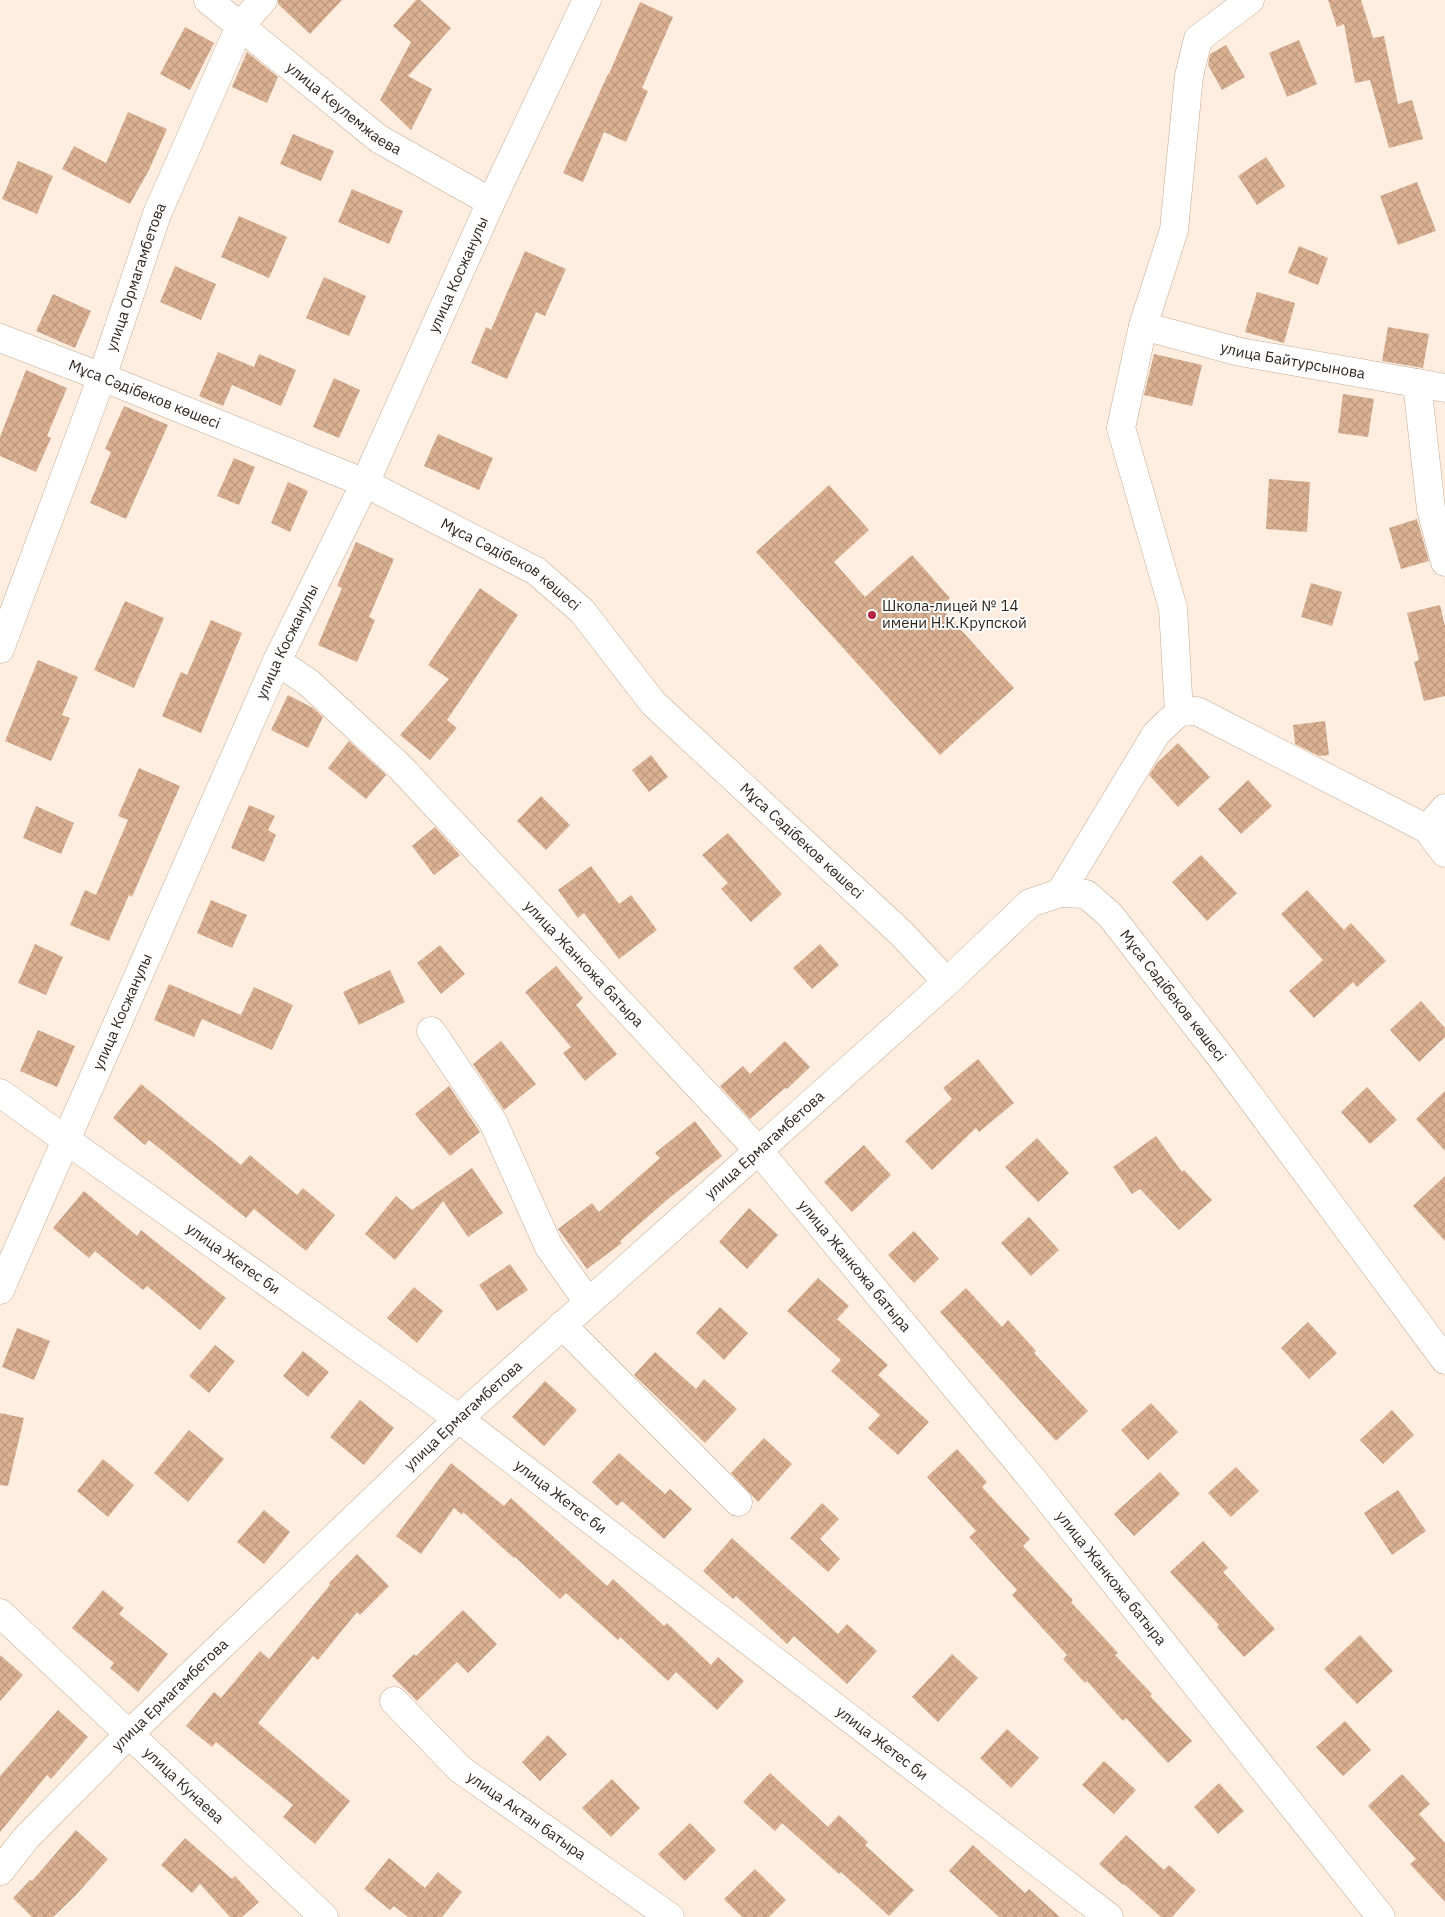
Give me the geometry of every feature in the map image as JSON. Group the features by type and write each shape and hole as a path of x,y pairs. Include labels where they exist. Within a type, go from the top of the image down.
{"street":[{"name":"улица Кеулемжаева","path":"208,0 379,139 491,202"},
{"name":"улица Ормагамбетова","path":"0,649 102,377 157,214 240,26 264,0"},
{"name":"улица Косжанулы","path":"0,1290 277,661 365,482 491,202 587,0"},
{"path":"1179,712 1173,608 1121,428 1143,326 1174,230 1189,76 1198,38 1250,0"},
{"name":"улица Байтурсынова","path":"1143,326 1240,352 1445,388"},
{"name":"Мұса Сәдібеков көшесі","path":"0,338 365,482 536,571 582,611 653,703 901,933 947,982 1030,903 1060,893 1086,894 1110,915 1220,1056 1445,1360"},
{"path":"1417,383 1431,509 1445,562"},
{"name":"улица Жанкожа батыра","path":"277,661 309,683 400,767 758,1150 1033,1480 1381,1917"},
{"path":"1060,893 1156,734 1179,712 1197,711 1427,829 1445,853"},
{"path":"1427,829 1445,808"},
{"name":"улица Ермагамбетова","path":"0,1871 26,1838 129,1734 458,1419 947,982"},
{"path":"431,1031 493,1122 549,1246 588,1302"},
{"name":"улица Жетес би","path":"0,1092 458,1419 1109,1917"},
{"path":"562,1325 738,1502"},
{"name":"улица Кунаева","path":"0,1613 324,1917"},
{"name":"улица Актан батыра","path":"394,1701 460,1769 670,1917"}],"building":[{"path":"278,0 342,0 310,34 278,4"},
{"path":"416,0 420,0 451,28 408,76 432,89 411,130 380,100 411,42 393,26"},
{"path":"1328,0 1361,0 1373,38 1384,36 1398,104 1412,100 1423,139 1389,148 1370,80 1355,83 1344,24 1337,27"},
{"path":"640,2 673,17 642,88 648,91 626,142 604,132 583,182 563,173"},
{"path":"185,27 214,43 190,90 160,74"},
{"path":"1299,40 1317,84 1287,97 1269,53"},
{"path":"1226,45 1245,77 1222,90 1208,65 1210,54"},
{"path":"247,52 278,77 267,103 232,87"},
{"path":"128,112 167,129 149,170 130,204 62,169 74,146 106,163"},
{"path":"293,134 334,151 321,181 280,164"},
{"path":"1266,157 1285,186 1257,205 1238,176"},
{"path":"18,161 53,176 37,214 2,199"},
{"path":"1417,182 1436,231 1398,245 1380,196"},
{"path":"352,189 403,211 389,244 338,222"},
{"path":"239,216 287,237 269,278 221,257"},
{"path":"1299,246 1328,258 1318,285 1288,273"},
{"path":"525,251 566,269 545,316 536,312 507,379 471,363 486,327 491,330"},
{"path":"175,266 216,284 201,320 160,302"},
{"path":"324,277 366,296 349,336 306,318"},
{"path":"1257,292 1295,303 1284,343 1245,332"},
{"path":"53,294 91,311 75,348 36,331"},
{"path":"1388,327 1429,334 1423,368 1382,361"},
{"path":"218,352 254,367 259,354 296,370 281,406 232,385 223,406 199,396"},
{"path":"1154,354 1202,365 1192,406 1144,395"},
{"path":"26,370 67,388 47,436 51,438 36,472 0,456 0,437"},
{"path":"334,378 360,390 339,438 313,427"},
{"path":"1343,394 1374,399 1368,437 1338,433"},
{"path":"124,406 168,425 126,519 90,503 111,452 105,449"},
{"path":"438,434 493,458 479,490 424,466"},
{"path":"234,458 255,467 239,505 217,496"},
{"path":"1269,479 1310,482 1307,532 1266,529"},
{"path":"288,482 308,491 290,532 271,523"},
{"name":"Школа-лицей № 14 имени Н.К.Крупской","path":"829,485 869,530 834,562 865,597 912,555 950,598 940,607 1014,688 940,755 756,552"},
{"path":"1417,519 1429,561 1401,569 1389,528"},
{"path":"356,542 394,559 369,617 375,620 357,662 318,645 342,588 337,586"},
{"path":"1311,583 1342,592 1332,626 1301,617"},
{"path":"480,588 518,615 447,720 457,728 430,760 400,735 449,679 428,665"},
{"path":"125,601 164,618 134,688 94,670"},
{"path":"1440,605 1445,626 1445,696 1424,701 1414,662 1419,660 1407,613"},
{"path":"211,620 242,633 201,733 162,716 181,672 187,675"},
{"path":"38,660 78,677 62,715 70,718 51,761 5,741"},
{"path":"288,695 313,708 323,717 308,748 271,730"},
{"path":"1325,721 1329,755 1319,756 1295,744 1293,725"},
{"path":"349,741 386,775 366,799 328,768"},
{"path":"1178,743 1210,777 1178,807 1149,775 1157,763"},
{"path":"651,755 668,777 649,792 632,770"},
{"path":"139,768 180,786 132,897 129,895 109,941 70,925 85,890 96,895 128,820 118,816"},
{"path":"1248,780 1272,806 1241,834 1218,809"},
{"path":"541,796 570,825 546,850 517,821"},
{"path":"249,805 275,816 268,830 276,835 264,862 231,848"},
{"path":"36,806 74,823 61,854 23,838"},
{"path":"435,827 460,855 434,875 412,846"},
{"path":"728,833 782,894 751,922 721,889 728,883 702,855"},
{"path":"1201,855 1237,893 1207,921 1172,882"},
{"path":"591,866 619,904 631,895 657,930 619,959 584,913 578,918 558,890"},
{"path":"1307,890 1344,930 1351,923 1386,961 1357,987 1353,982 1314,1018 1289,991 1323,960 1281,914"},
{"path":"211,900 247,915 232,948 197,933"},
{"path":"35,944 63,957 46,995 18,983"},
{"path":"820,944 839,965 812,989 793,968"},
{"path":"440,945 465,974 441,994 417,963"},
{"path":"556,966 583,998 576,1005 617,1054 585,1081 563,1053 571,1047 525,992"},
{"path":"390,970 405,1002 359,1025 343,992"},
{"path":"169,984 241,1015 254,987 293,1005 272,1050 202,1019 194,1037 154,1020"},
{"path":"1421,1001 1445,1028 1445,1037 1419,1062 1390,1030"},
{"path":"38,1030 75,1046 57,1087 20,1071"},
{"path":"501,1041 536,1084 504,1110 473,1064"},
{"path":"785,1041 810,1067 787,1089 785,1088 750,1119 720,1086 743,1066 750,1074"},
{"path":"978,1059 1014,1103 979,1132 976,1128 932,1170 905,1141 952,1099 943,1088"},
{"path":"141,1084 241,1165 250,1155 297,1195 303,1188 335,1215 306,1251 254,1209 246,1218 149,1140 145,1145 113,1118"},
{"path":"449,1086 480,1132 450,1156 415,1114"},
{"path":"1367,1087 1397,1120 1370,1144 1341,1112"},
{"path":"1445,1091 1445,1151 1416,1119"},
{"path":"695,1121 722,1156 668,1199 620,1241 622,1243 587,1269 558,1229 592,1203 599,1212 660,1158 655,1153"},
{"path":"1156,1136 1182,1172 1184,1170 1212,1200 1179,1230 1140,1189 1132,1194 1113,1167"},
{"path":"1037,1138 1069,1173 1038,1202 1005,1167"},
{"path":"864,1145 891,1175 852,1212 824,1182"},
{"path":"472,1168 503,1213 468,1237 443,1201 395,1260 365,1234 396,1196 412,1210"},
{"path":"1445,1176 1445,1241 1413,1206"},
{"path":"84,1191 137,1236 141,1230 226,1298 200,1330 147,1286 143,1290 95,1251 89,1258 53,1228"},
{"path":"749,1208 778,1235 747,1269 719,1242"},
{"path":"1029,1217 1059,1250 1031,1276 1001,1243"},
{"path":"914,1231 939,1259 914,1283 888,1255"},
{"path":"510,1264 528,1290 497,1311 479,1285"},
{"path":"818,1278 849,1306 837,1319 888,1365 878,1375 929,1422 898,1455 868,1428 880,1415 831,1371 841,1360 787,1311"},
{"path":"414,1287 443,1311 417,1343 387,1318"},
{"path":"966,1288 1002,1327 1008,1320 1036,1351 1034,1353 1088,1411 1056,1441 940,1312"},
{"path":"720,1307 748,1333 724,1360 696,1333"},
{"path":"1308,1322 1337,1353 1309,1379 1281,1348"},
{"path":"17,1328 50,1341 34,1380 2,1367"},
{"path":"215,1345 235,1361 209,1393 189,1376"},
{"path":"303,1351 329,1372 308,1397 283,1376"},
{"path":"655,1352 696,1389 704,1379 737,1409 705,1443 634,1375"},
{"path":"545,1381 577,1410 544,1446 512,1417"},
{"path":"360,1400 394,1428 364,1465 330,1437"},
{"path":"1151,1403 1178,1432 1148,1460 1121,1430"},
{"path":"1392,1410 1414,1435 1383,1464 1360,1440"},
{"path":"0,1413 24,1418 8,1486 0,1485"},
{"path":"189,1430 224,1459 188,1502 154,1473"},
{"path":"764,1438 792,1464 758,1502 731,1473"},
{"path":"957,1449 987,1482 982,1487 1030,1539 1023,1546 1073,1600 1071,1602 1118,1653 1115,1655 1152,1694 1150,1696 1192,1741 1168,1763 1126,1718 1123,1721 1087,1681 1085,1683 1063,1659 1067,1655 1012,1595 1017,1590 969,1537 976,1531 927,1477"},
{"path":"619,1453 665,1494 670,1489 692,1509 664,1539 622,1501 617,1506 592,1482"},
{"path":"103,1459 134,1485 108,1517 77,1491"},
{"path":"451,1463 504,1506 511,1498 607,1586 613,1579 664,1626 667,1623 711,1665 718,1657 744,1681 717,1710 676,1672 668,1681 620,1637 618,1640 566,1593 560,1599 463,1512 462,1515 454,1508 421,1554 396,1536"},
{"path":"1236,1467 1259,1491 1231,1517 1208,1493"},
{"path":"1160,1472 1180,1494 1134,1536 1114,1514"},
{"path":"1398,1490 1426,1531 1392,1555 1364,1513"},
{"path":"822,1503 839,1519 820,1539 840,1559 828,1572 790,1538"},
{"path":"264,1510 290,1532 264,1564 237,1542"},
{"path":"732,1538 838,1634 847,1624 877,1651 847,1684 794,1636 787,1644 736,1596 733,1599 703,1571"},
{"path":"1203,1541 1228,1568 1223,1572 1275,1629 1244,1657 1217,1627 1219,1625 1170,1572"},
{"path":"357,1554 389,1586 360,1615 357,1612 318,1660 313,1656 258,1723 350,1801 315,1844 283,1817 293,1805 216,1742 212,1747 186,1726 214,1692 221,1698 260,1651 269,1659 330,1585 329,1583"},
{"path":"103,1590 124,1608 119,1614 168,1654 138,1692 110,1668 114,1663 72,1628"},
{"path":"463,1610 497,1644 468,1673 457,1662 417,1701 392,1676 414,1654 416,1656"},
{"path":"1360,1635 1393,1671 1357,1704 1324,1669"},
{"path":"952,1654 978,1678 938,1722 912,1697"},
{"path":"0,1655 23,1675 0,1701"},
{"path":"58,1710 88,1737 51,1779 47,1775 0,1832 0,1776"},
{"path":"1345,1721 1371,1750 1343,1776 1316,1747"},
{"path":"1007,1729 1039,1758 1011,1788 980,1758"},
{"path":"548,1735 567,1754 540,1781 522,1762"},
{"path":"1104,1761 1136,1790 1114,1814 1082,1785"},
{"path":"770,1773 828,1827 839,1815 868,1842 865,1845 914,1890 889,1916 841,1872 839,1874 782,1823 775,1831 743,1802"},
{"path":"1402,1774 1430,1804 1419,1814 1445,1843 1445,1902 1410,1864 1416,1859 1368,1806"},
{"path":"612,1779 640,1808 611,1837 582,1808"},
{"path":"1219,1783 1244,1811 1218,1834 1194,1807"},
{"path":"690,1823 716,1850 685,1881 658,1854"},
{"path":"76,1830 108,1859 76,1895 53,1917 32,1917 13,1898 30,1880 32,1881"},
{"path":"1126,1835 1164,1870 1169,1865 1196,1890 1172,1917 1161,1917 1099,1864"},
{"path":"185,1838 232,1879 235,1876 259,1902 242,1917 230,1917 200,1884 192,1893 161,1865"},
{"path":"973,1845 1025,1893 1029,1889 1060,1917 999,1917 949,1871"},
{"path":"389,1858 425,1888 438,1872 462,1892 442,1917 408,1917 394,1906 390,1910 364,1889"},
{"path":"755,1869 786,1900 769,1917 742,1917 724,1899"}],"place":[{"name":"Школа-лицей № 14 имени Н.К.Крупской","path":"872,615"}]}
